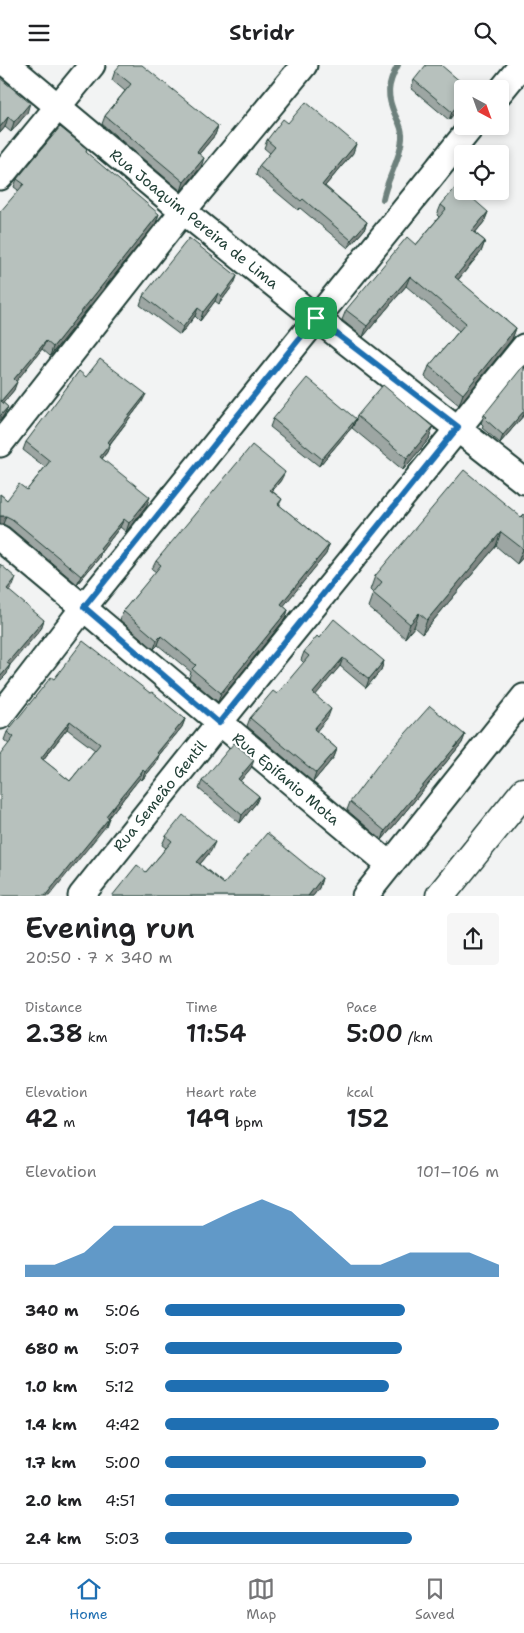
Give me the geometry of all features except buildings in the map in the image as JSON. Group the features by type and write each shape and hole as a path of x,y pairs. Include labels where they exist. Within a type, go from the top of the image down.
{"main road":[{"path":"440,895 524,791"}],"street":[{"name":"Rua Joaquim Pereira de Lima","path":"8,65 183,211 524,481"},
{"path":"0,177 92,65"},
{"path":"0,443 183,211 304,65"},
{"path":"509,80 522,65"},
{"path":"0,716 84,607 465,135"},
{"name":"Rua Semeão Gentil","path":"81,895 524,347"},
{"name":"Rua Epifanio Mota","path":"0,538 390,865"},
{"path":"365,895 524,697"}],"waterway":[{"path":"383,199 399,154 402,139 401,128 389,97 390,85 398,65"}],"route":[{"path":"316,318 458,427 219,723 84,607 316,318"}]}
